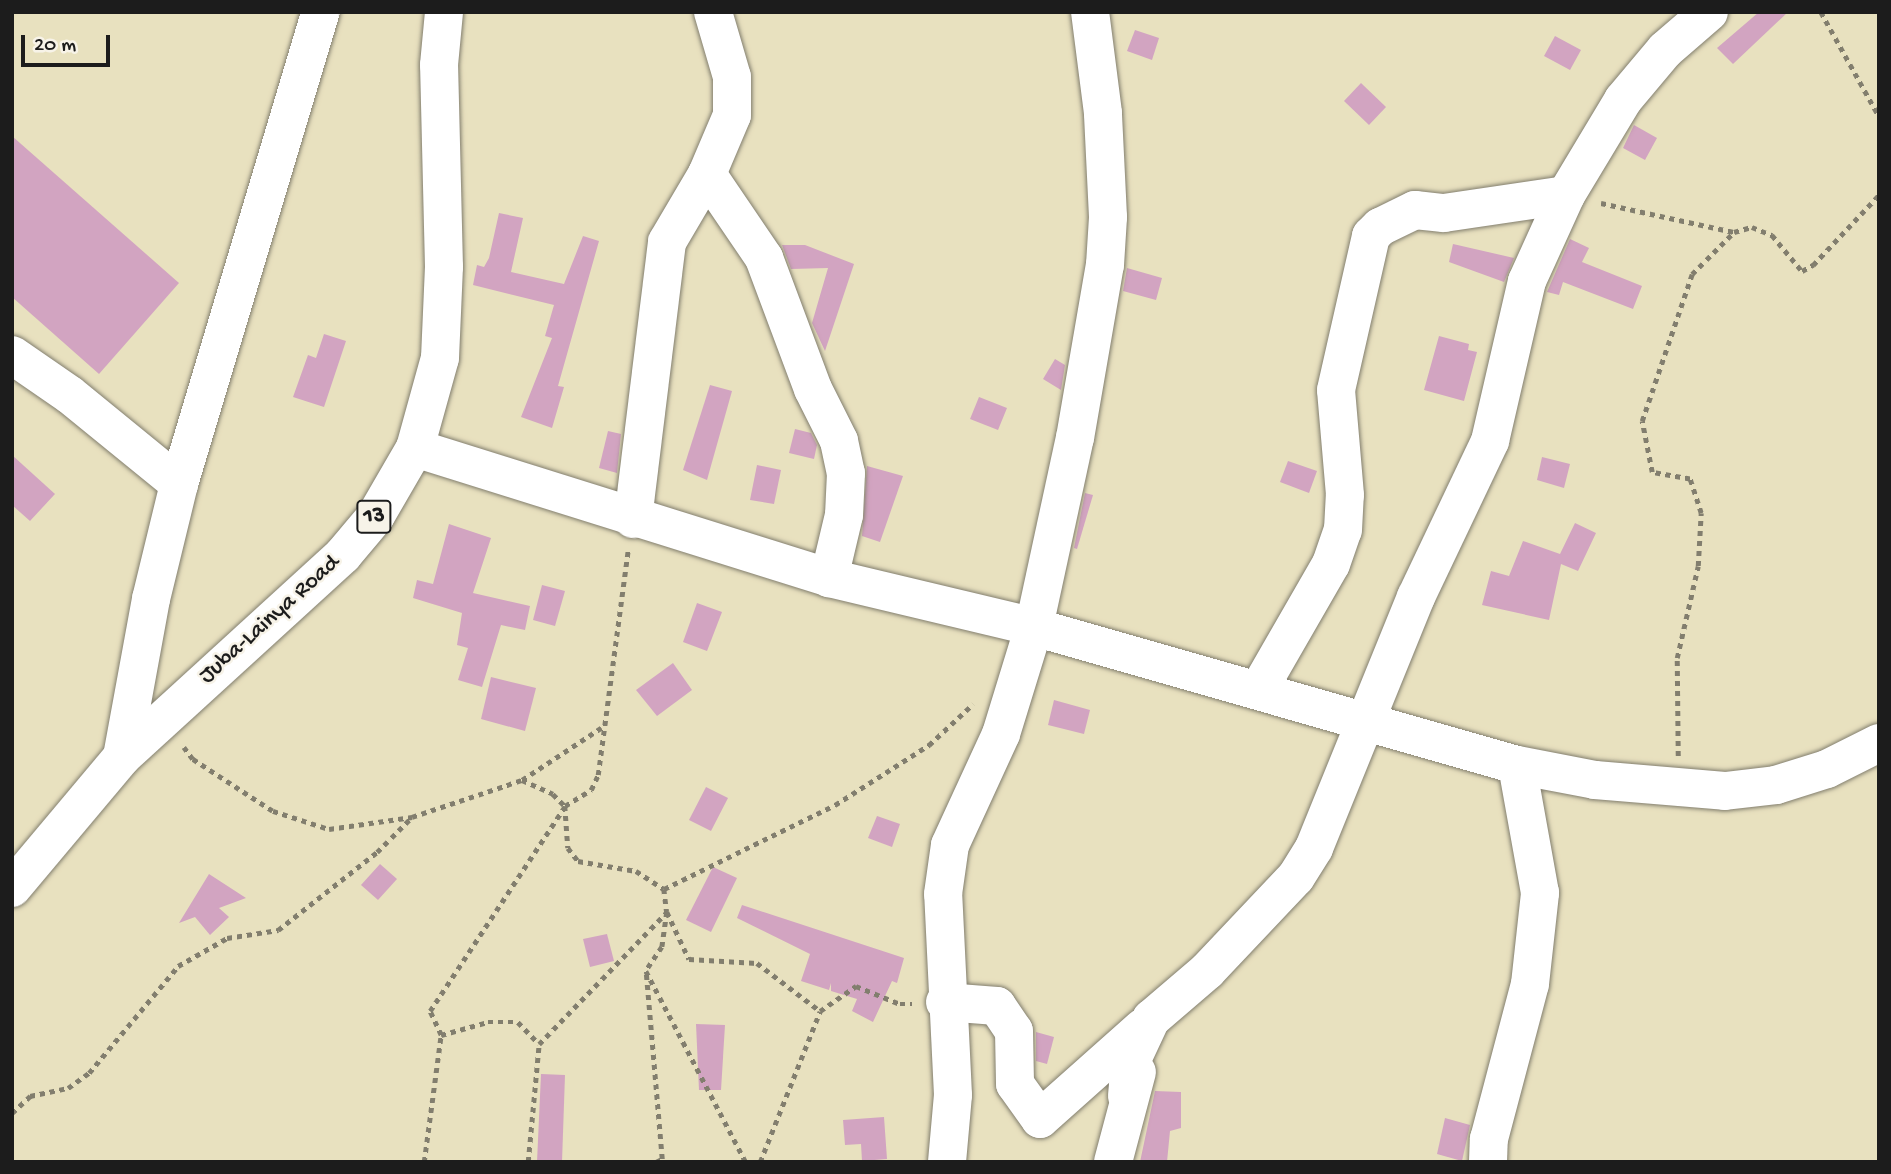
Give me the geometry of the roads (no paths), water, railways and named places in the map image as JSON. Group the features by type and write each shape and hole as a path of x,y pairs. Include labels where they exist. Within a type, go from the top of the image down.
{"street":[{"path":"122,757 151,599 179,484 321,12"},
{"name":"Juba-Lainya Road","path":"12,888 122,757 343,555 374,517 415,447 440,358 444,267 439,65 444,12"},
{"path":"633,519 667,242 723,142 734,97 712,12"},
{"path":"947,1162 953,1095 945,1002 943,894 950,845 1001,734 1034,627 1077,426 1105,265 1108,217 1104,138 1090,12"},
{"path":"945,1002 997,1006 1014,1031 1015,1084 1040,1119 1207,971 1296,877 1330,815 1416,597 1490,441 1527,281 1566,195 1623,100 1665,50 1709,12"},
{"path":"707,174 764,258 813,389 839,441 846,473 845,515 829,578"},
{"path":"1259,689 1331,564 1343,530 1345,495 1336,390 1363,288 1371,236 1380,227 1415,210 1444,213 1566,195"},
{"path":"12,355 71,395 179,484"},
{"path":"415,447 633,519 829,578 1034,627 1367,719 1517,765 1679,790 1725,791 1776,785 1827,769 1879,743"},
{"path":"1488,1162 1489,1139 1531,984 1540,893 1517,765"},
{"path":"1127,1096 1130,1064 1151,1019"},
{"path":"1113,1162 1151,1019"}]}
